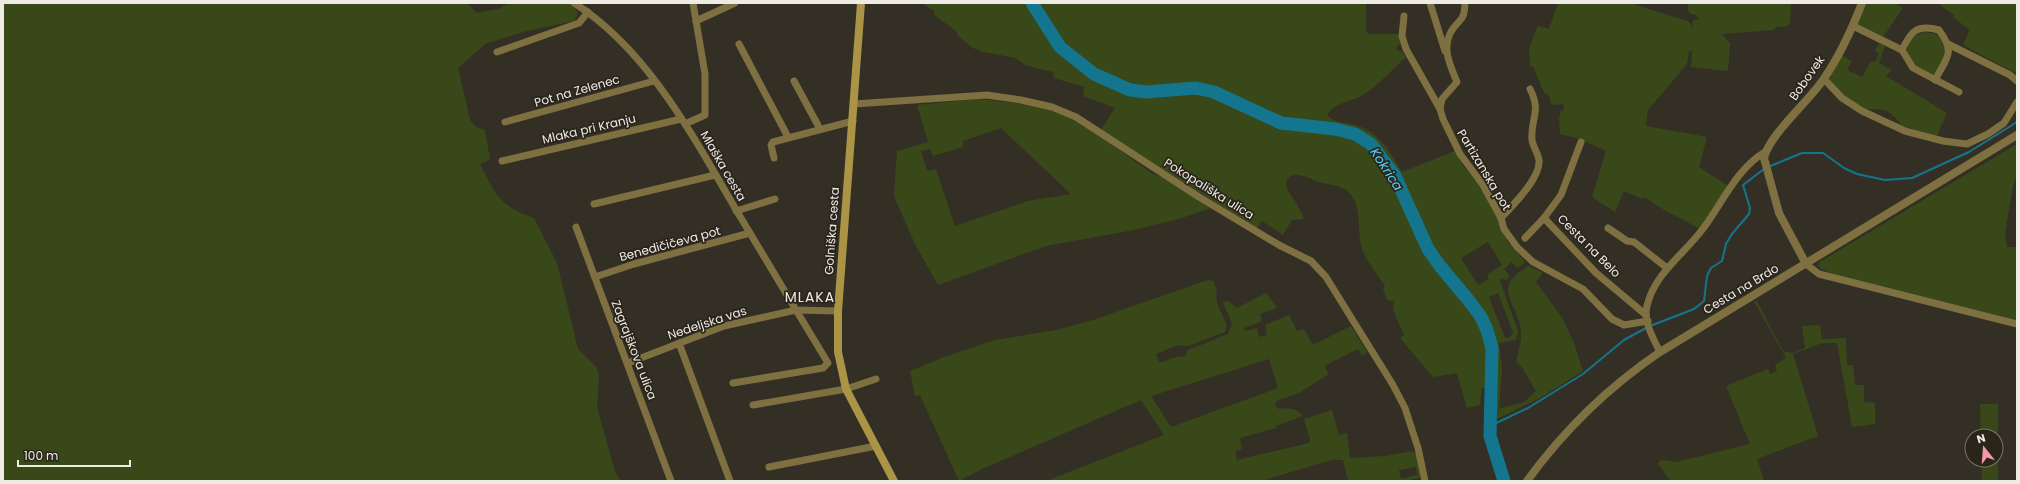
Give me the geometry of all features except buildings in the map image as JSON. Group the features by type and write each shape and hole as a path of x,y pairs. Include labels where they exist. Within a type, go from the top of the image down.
{"main road":[{"name":"Golniška cesta","path":"861,3 838,310 838,352 846,390 894,481"}],"street":[{"name":"Mlaška cesta","path":"574,3 588,12 621,42 654,81 683,122 716,175 796,310"},
{"path":"693,3 696,21 735,3"},
{"path":"1430,3 1457,82 1442,99 1440,109"},
{"path":"1446,53 1452,30 1462,20 1465,3"},
{"name":"Bobovek","path":"1806,264 1779,213 1764,161 1765,152 1773,139 1824,79 1853,26 1862,3"},
{"path":"497,52 579,24 588,12"},
{"name":"Partizanska pot","path":"1404,16 1402,36 1406,49 1440,109 1443,119 1460,154 1483,185 1504,229 1517,247 1533,262 1583,289 1612,319 1624,325 1647,318"},
{"name":"Mlaka pri Kranju","path":"502,161 683,122 705,115 705,74 696,21"},
{"path":"1853,26 1902,50 1913,68 1959,92"},
{"path":"1902,50 1909,35 1919,28 1939,30 1948,44 1949,53 1935,80"},
{"path":"739,44 788,137"},
{"path":"1948,44 2010,75 2017,81"},
{"path":"1824,79 1842,98 1862,112 1905,130 1943,141 1967,144 1988,134 2004,123 2017,102"},
{"path":"794,80 820,129"},
{"name":"Pot na Zelenec","path":"506,122 654,81"},
{"path":"1500,218 1517,201 1530,184 1539,166 1539,158 1532,140 1536,104 1530,90"},
{"name":"Pokopališka ulica","path":"854,104 987,95 1021,100 1052,107 1076,117 1199,197 1279,245 1311,261 1326,277 1396,391 1412,430 1425,481"},
{"path":"774,158 771,145 773,142 853,121"},
{"name":"Cesta na Brdo","path":"1527,481 1553,447 1588,408 1636,368 2017,135"},
{"name":"Cesta na Belo","path":"1581,142 1561,196 1544,218 1596,273 1647,318"},
{"path":"1660,352 1651,335 1647,318 1651,293 1667,268 1704,228 1730,188 1755,158 1765,152"},
{"path":"594,204 716,175"},
{"path":"736,211 775,199"},
{"path":"1525,238 1544,218"},
{"name":"Zagrajškova ulica","path":"576,227 671,481"},
{"path":"1608,228 1627,241 1634,242 1667,268"},
{"name":"Benedičičeva pot","path":"595,278 634,264 750,233"},
{"path":"1806,264 1818,274 2017,324"},
{"path":"796,310 838,310"},
{"path":"733,383 817,369 827,365 824,354 796,310"},
{"name":"Nedeljska vas","path":"628,363 724,326 796,310"},
{"path":"679,343 730,481"},
{"path":"753,405 846,390 876,379"},
{"path":"770,467 876,446"}],"green space":[{"path":"3,3 468,3 476,13 498,9 509,3 568,3 572,5 578,13 574,21 523,32 485,44 458,68 470,120 476,127 485,130 490,159 480,164 490,184 506,204 522,214 534,218 557,263 578,349 596,367 599,375 597,407 614,468 620,481 3,481"},
{"path":"922,3 1030,3 1032,10 1063,54 1083,71 1107,85 1132,93 1143,94 1187,90 1213,93 1222,96 1273,122 1293,127 1338,132 1349,135 1368,146 1390,171 1425,249 1434,264 1464,298 1478,319 1483,330 1486,341 1488,364 1485,388 1482,388 1480,405 1467,408 1457,373 1433,377 1400,338 1404,335 1393,310 1394,301 1387,300 1383,289 1385,286 1364,254 1360,241 1356,205 1348,191 1340,187 1319,182 1304,176 1290,176 1287,180 1286,186 1304,219 1292,220 1283,235 1262,221 1257,229 1101,130 1115,108 1083,96 1084,87 1054,78 1053,72 1028,66 1016,58 983,52 973,48 958,36 956,31 934,15 934,11"},
{"path":"1034,3 1366,3 1366,32 1370,34 1398,34 1401,43 1396,47 1397,51 1401,51 1406,57 1366,93 1333,108 1327,115 1336,121 1355,125 1371,132 1383,144 1402,172 1455,151 1464,167 1479,185 1497,216 1507,241 1525,262 1518,268 1511,262 1504,269 1510,276 1506,280 1502,278 1500,281 1518,331 1516,340 1499,343 1502,369 1499,409 1524,402 1536,391 1521,366 1516,362 1521,331 1508,289 1510,282 1517,274 1529,266 1543,273 1536,282 1563,319 1574,343 1583,371 1540,398 1493,421 1492,397 1494,361 1488,325 1473,299 1439,260 1419,223 1397,173 1390,162 1372,142 1360,134 1346,128 1332,125 1290,122 1275,119 1261,113 1246,103 1242,104 1197,85 1146,90 1089,68 1060,44","holes":["1488,242 1502,265 1487,275 1489,279 1478,285 1461,258","1498,293 1513,332 1510,337 1505,338 1489,297"]},
{"path":"1558,3 1630,3 1687,21 1690,23 1692,29 1693,20 1699,20 1696,15 1689,13 1687,3 1791,3 1790,23 1788,26 1777,27 1773,30 1722,34 1730,43 1728,71 1691,67 1692,51 1689,51 1687,64 1648,110 1646,126 1707,137 1699,167 1728,186 1700,229 1657,206 1645,197 1642,199 1624,191 1615,212 1592,197 1606,151 1580,139 1560,134 1559,119 1561,111 1564,110 1563,104 1552,105 1548,94 1544,93 1533,66 1530,67 1529,48 1538,26 1549,29"},
{"path":"1865,3 1894,3 1903,8 1881,40 1857,25"},
{"path":"1937,3 2017,3 2017,74 1963,45 1970,30 1954,18 1954,15"},
{"path":"1923,32 1937,34 1942,39 1944,44 1945,49 1943,60 1934,75 1917,67 1908,56 1909,44 1916,35"},
{"path":"1879,43 1885,46 1879,63 1892,70 1886,76 1947,113 1937,136 1902,126 1894,116 1886,111 1877,109 1864,110 1837,89 1829,80 1841,55 1852,61 1847,70 1862,77 1871,61 1875,62 1879,54 1875,51"},
{"path":"978,99 1018,103 1057,112 1081,123 1153,174 1163,177 1211,208 1179,219 1134,230 1046,246 938,285 915,244 894,196 897,151 928,142 917,105","holes":["1001,128 1071,194 1028,201 955,226 936,169 927,171 921,151 930,149 933,156 963,147 963,141"]},
{"path":"2017,144 2017,176 2013,186 2005,233 2007,247 2017,247 2017,320 1836,275 1821,269 1818,263"},
{"path":"1208,280 1213,281 1217,290 1216,299 1227,327 1225,332 1188,346 1178,345 1156,354 1159,363 1180,356 1181,358 1185,356 1188,350 1228,334 1232,324 1223,302 1228,301 1237,308 1266,293 1277,308 1260,314 1262,321 1244,328 1245,331 1257,328 1259,337 1267,335 1265,325 1289,315 1297,331 1304,329 1313,345 1351,326 1367,352 1362,356 1358,349 1326,365 1325,368 1329,374 1299,393 1279,400 1275,403 1276,407 1279,409 1292,409 1299,412 1303,416 1276,426 1276,428 1240,438 1242,449 1235,451 1237,460 1309,443 1310,440 1304,419 1332,410 1339,435 1347,433 1350,458 1385,456 1413,451 1417,455 1422,477 1404,481 1348,481 1343,460 1332,460 1261,481 1046,481 1164,435 1141,400 982,469 959,481 920,395 915,396 910,371 944,357 995,340 1056,330 1090,321","holes":["1269,359 1278,388 1171,427 1151,396","1416,467 1417,475 1401,479 1399,470"]},
{"path":"1754,301 1757,301 1783,351 1793,353 1805,348 1802,326 1820,325 1822,339 1846,338 1847,365 1853,365 1855,385 1864,385 1864,402 1875,403 1875,424 1852,427 1837,343 1822,343 1793,354 1818,436 1757,459 1764,481 1671,481 1658,464 1661,460 1676,462 1750,444 1726,386 1768,369 1770,374 1777,371 1775,365 1786,358"},
{"path":"1980,404 1998,404 1998,428 1981,428"},
{"path":"1981,468 1998,468 1998,481 1982,481"}],"waterway":[{"name":"Kokrica","path":"1032,3 1060,47 1094,74 1130,90 1146,92 1196,88 1214,92 1281,123 1335,129 1355,134 1371,144 1395,176 1428,249 1481,317 1487,330 1492,348 1490,436 1504,481"},
{"path":"1768,167 1802,153 1823,153 1844,168 1857,174 1885,180 1912,178 1969,152 2017,122"},
{"path":"1650,326 1694,309 1704,301 1707,276 1711,268 1722,261 1726,244 1732,234 1749,214 1750,208 1743,185 1764,169"},
{"path":"1490,426 1528,408 1583,374 1624,340 1646,328"}],"district":[{"name":"MLAKA","path":"810,297"}]}
